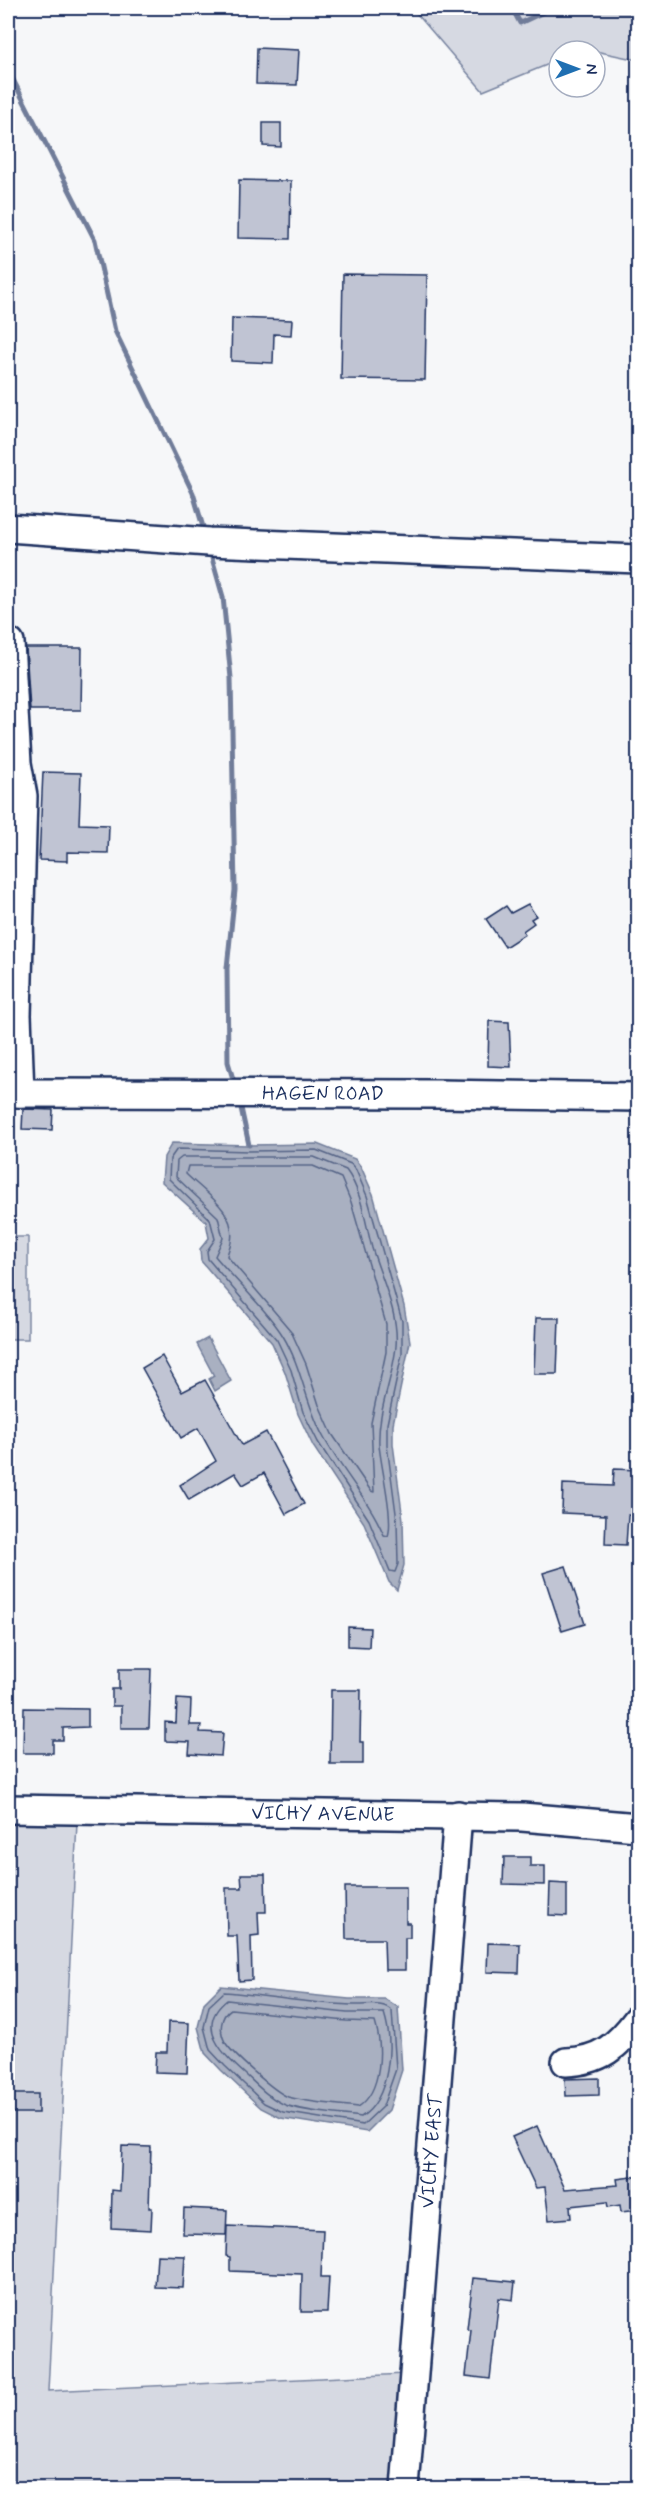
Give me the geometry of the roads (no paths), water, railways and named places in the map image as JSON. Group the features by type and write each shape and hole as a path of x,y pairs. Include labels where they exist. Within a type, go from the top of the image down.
{"street":[{"path":"8,528 209,542 639,559"},
{"path":"10,643 17,763 23,796 14,1093"},
{"name":"HAGEN ROAD","path":"14,1093 639,1097"},
{"name":"VICHY AVENUE","path":"8,1809 458,1815 522,1817 639,1827"},
{"name":"VICHY EAST","path":"405,2488 458,1815"},
{"path":"566,2062 594,2058 614,2045 639,2019"}],"water":[{"path":"172,1143 317,1144 355,1159 361,1167 373,1194 404,1306 410,1342 393,1424 393,1444 403,1520 404,1565 397,1590 389,1582 364,1523 313,1446 298,1414 285,1372 272,1343 201,1261 200,1249 209,1238 206,1222 162,1182 164,1157"},
{"path":"208,1338 231,1381 215,1391 209,1379 214,1376 197,1344"},
{"path":"221,1986 349,1999 385,1999 398,2007 402,2070 389,2110 367,2132 281,2118 261,2108 205,2053 198,2027 204,2003"}],"waterway":[{"path":"512,8 520,23 552,8"},
{"path":"8,70 95,240 115,331 193,493 203,527"},
{"path":"212,558 223,597 231,678 235,890 227,968 228,1062 233,1079"},
{"path":"241,1108 249,1145"}]}
